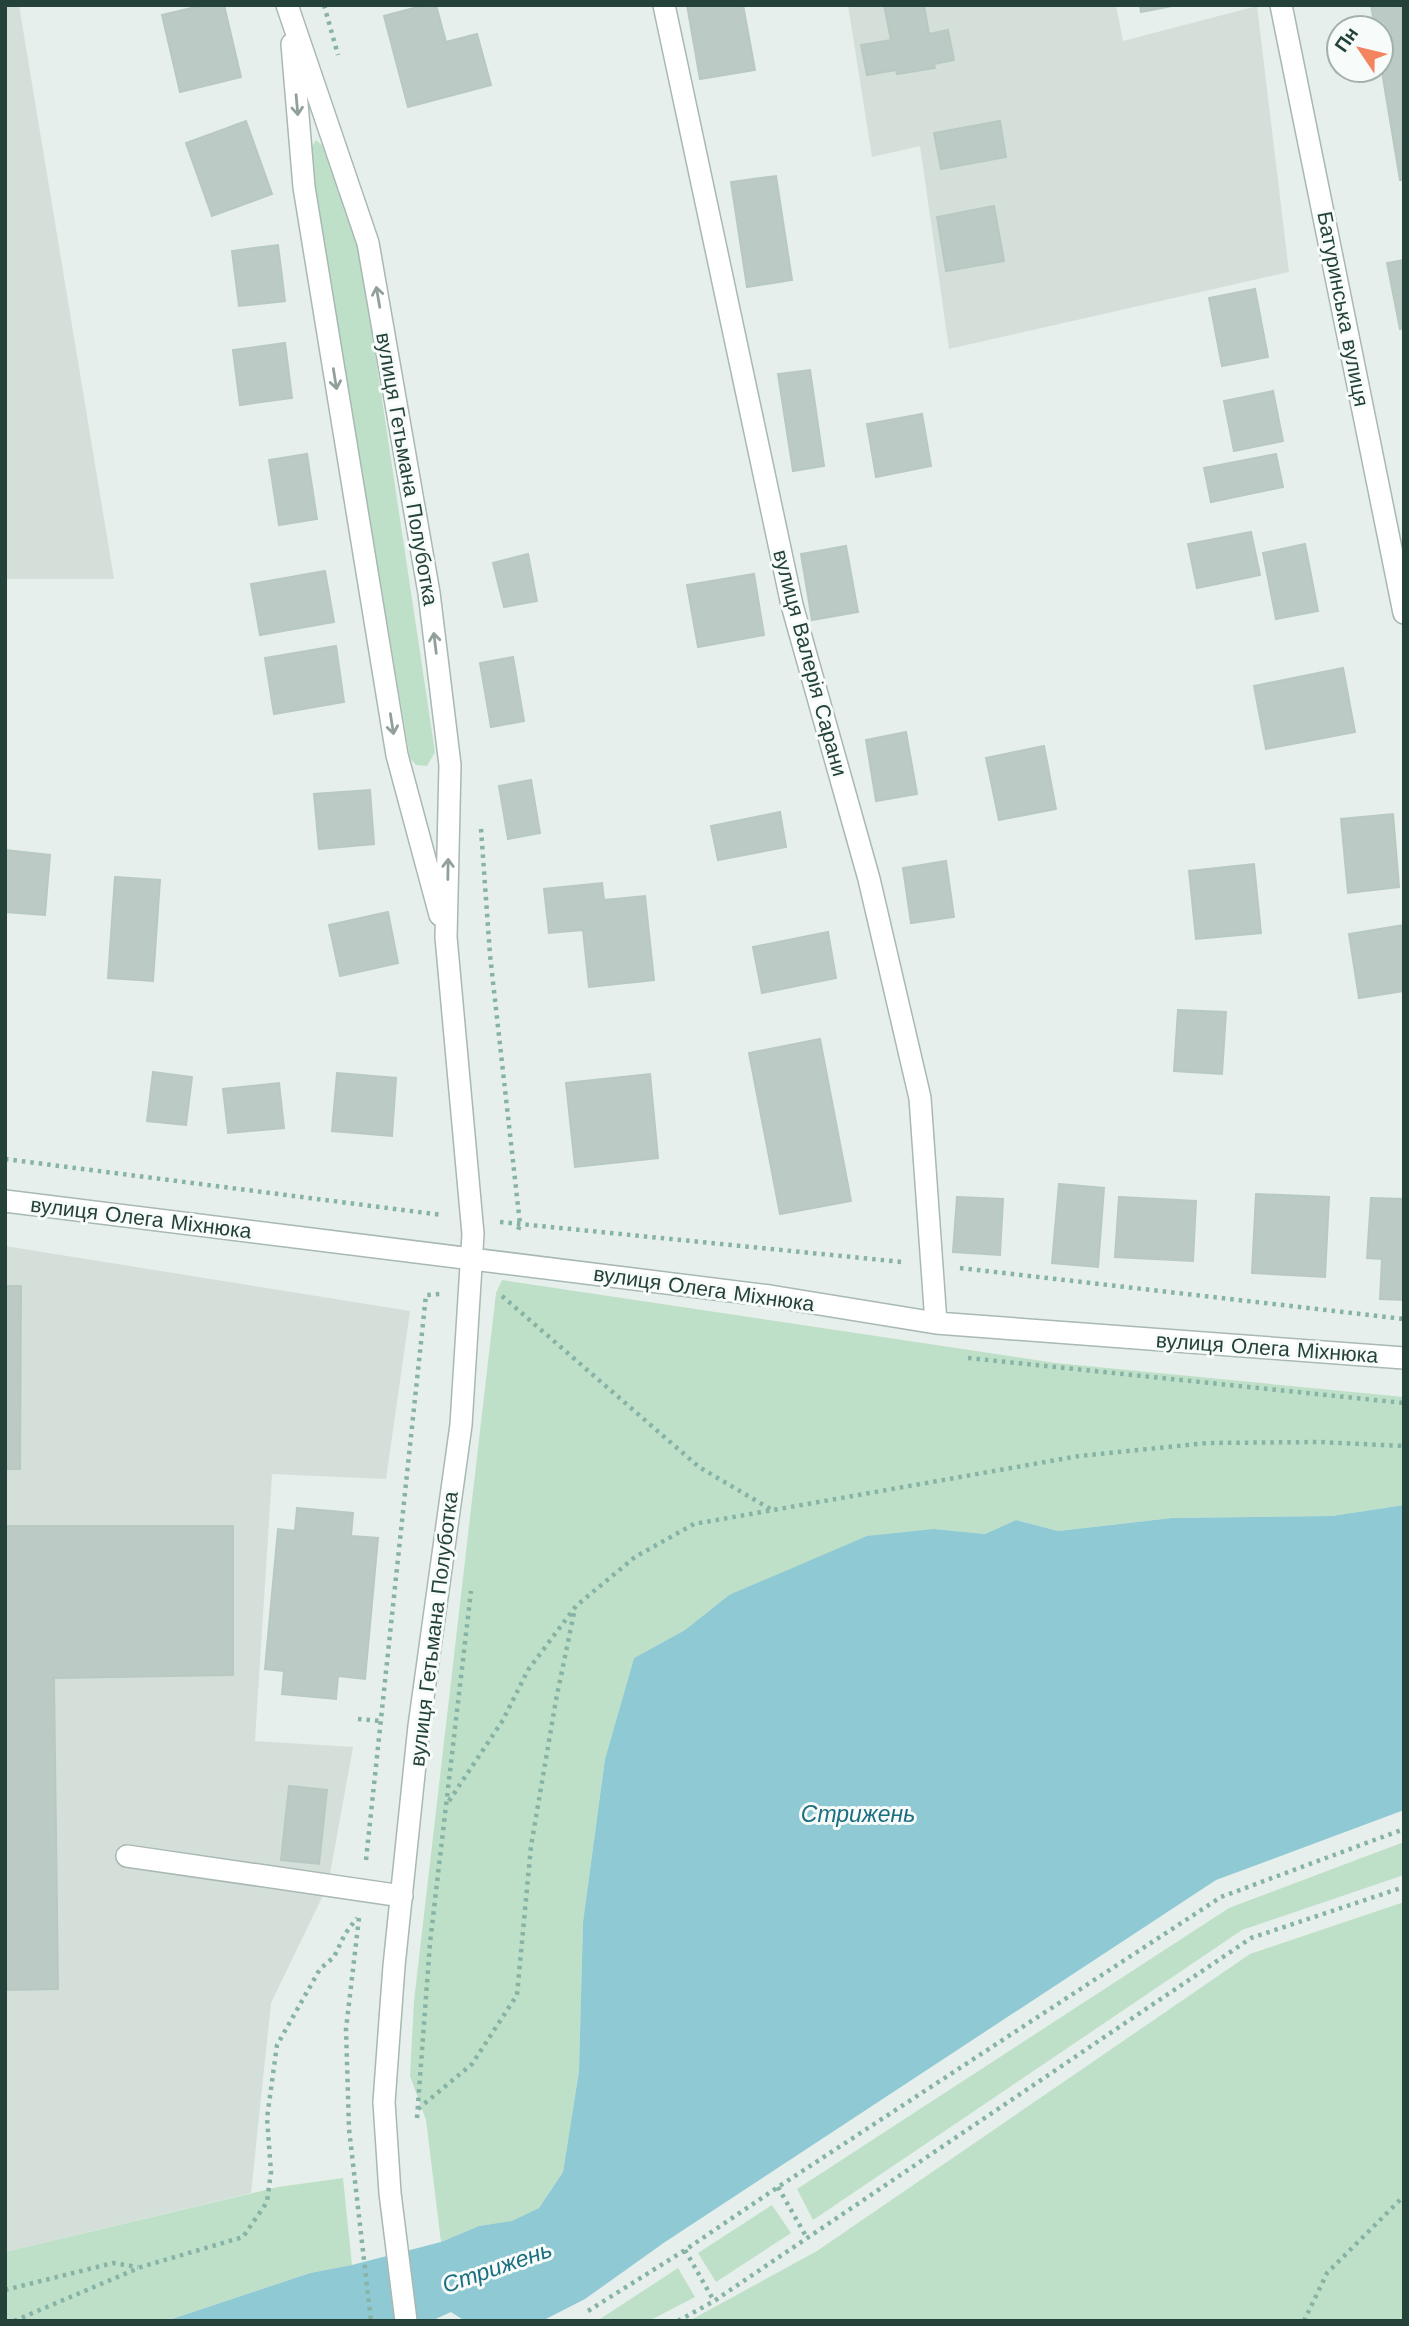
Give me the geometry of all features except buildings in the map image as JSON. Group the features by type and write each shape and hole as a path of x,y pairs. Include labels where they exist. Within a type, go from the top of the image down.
{"street":[{"name":"вулиця Валерія Сарани","path":"664,5 792,605 869,879 920,1098 936,1323"},
{"name":"Батуринська вулиця","path":"1281,5 1404,613"},
{"name":"вулиця Гетьмана Полуботка","path":"288,9 304,187 397,755 446,937"},
{"name":"вулиця Гетьмана Полуботка","path":"288,9 368,243 424,566 450,765 446,937 473,1234 461,1425 419,1726 394,1966 384,2102 390,2193 406,2321"},
{"name":"вулиця Олега Міхнюка","path":"5,1201 770,1296 936,1323 1404,1358"},
{"path":"127,1856 402,1896"}],"path":[{"path":"5,1159 444,1215"},
{"path":"14,2321 141,2267 243,2237 267,2202 271,2172 267,2118 277,2045 320,1969 334,1957 345,1934 359,1916 370,1892 382,1721 426,1295 503,1287 500,1310"},
{"path":"502,1296 699,1467 772,1510"},
{"path":"967,1358 1404,1403"},
{"path":"439,1815 503,1720 528,1670 576,1606 635,1557 694,1524 1079,1457 1207,1443 1319,1442 1404,1447"},
{"path":"417,2123 430,1943 471,1584"},
{"path":"418,2110 472,2064 517,1996 531,1846 556,1700 576,1606"},
{"path":"358,1718 382,1721"},
{"path":"588,2311 685,2250 1221,1896 1404,1829"},
{"path":"678,2321 715,2301 1251,1938 1404,1887"},
{"path":"359,1916 346,2029 349,2129 371,2321"},
{"path":"778,2187 807,2238"},
{"path":"1304,2321 1327,2273 1404,2196"},
{"path":"685,2250 715,2301"},
{"path":"5,2290 113,2263 141,2267"}],"shaded area":[{"path":"5,5 19,5 114,579 5,579"},
{"path":"848,5 1116,5 1123,41 1257,6 1289,272 949,349 920,146 872,157"},
{"path":"5,1246 410,1311 386,1479 272,1474 255,1741 353,1747 328,1885 271,2003 251,2193 5,2252"}],"green space":[{"path":"316,140 323,146 360,253 435,752 427,766 416,765 410,758 308,153"},
{"path":"502,1280 1056,1363 1404,1397 1404,1505 1332,1516 1172,1518 1058,1531 1016,1520 985,1534 934,1529 729,1595 685,1630 634,1658 605,1759 583,1922 579,2071 563,2172 539,2208 513,2221 479,2226 441,2242 426,2120 410,2076 414,2001 496,1293"},
{"path":"1404,1842 1404,1875 1242,1930 813,2220 797,2189 1229,1908"},
{"path":"1404,1902 1404,2321 689,2321 817,2251 1250,1954"},
{"path":"343,2178 352,2265 310,2273 166,2321 5,2321 5,2252 278,2187"},
{"path":"772,2205 791,2233 716,2282 698,2253"},
{"path":"678,2268 695,2297 649,2321 597,2321"}],"water":[{"name":"Стрижень","path":"1404,1505 1404,1810 1216,1880 665,2242 585,2299 542,2321 465,2321 451,2312 431,2321 166,2321 310,2273 441,2242 479,2226 512,2221 539,2208 563,2172 579,2071 583,1922 605,1759 634,1658 685,1630 729,1595 867,1536 934,1529 985,1534 1016,1520 1058,1531 1172,1518 1332,1516"}]}
